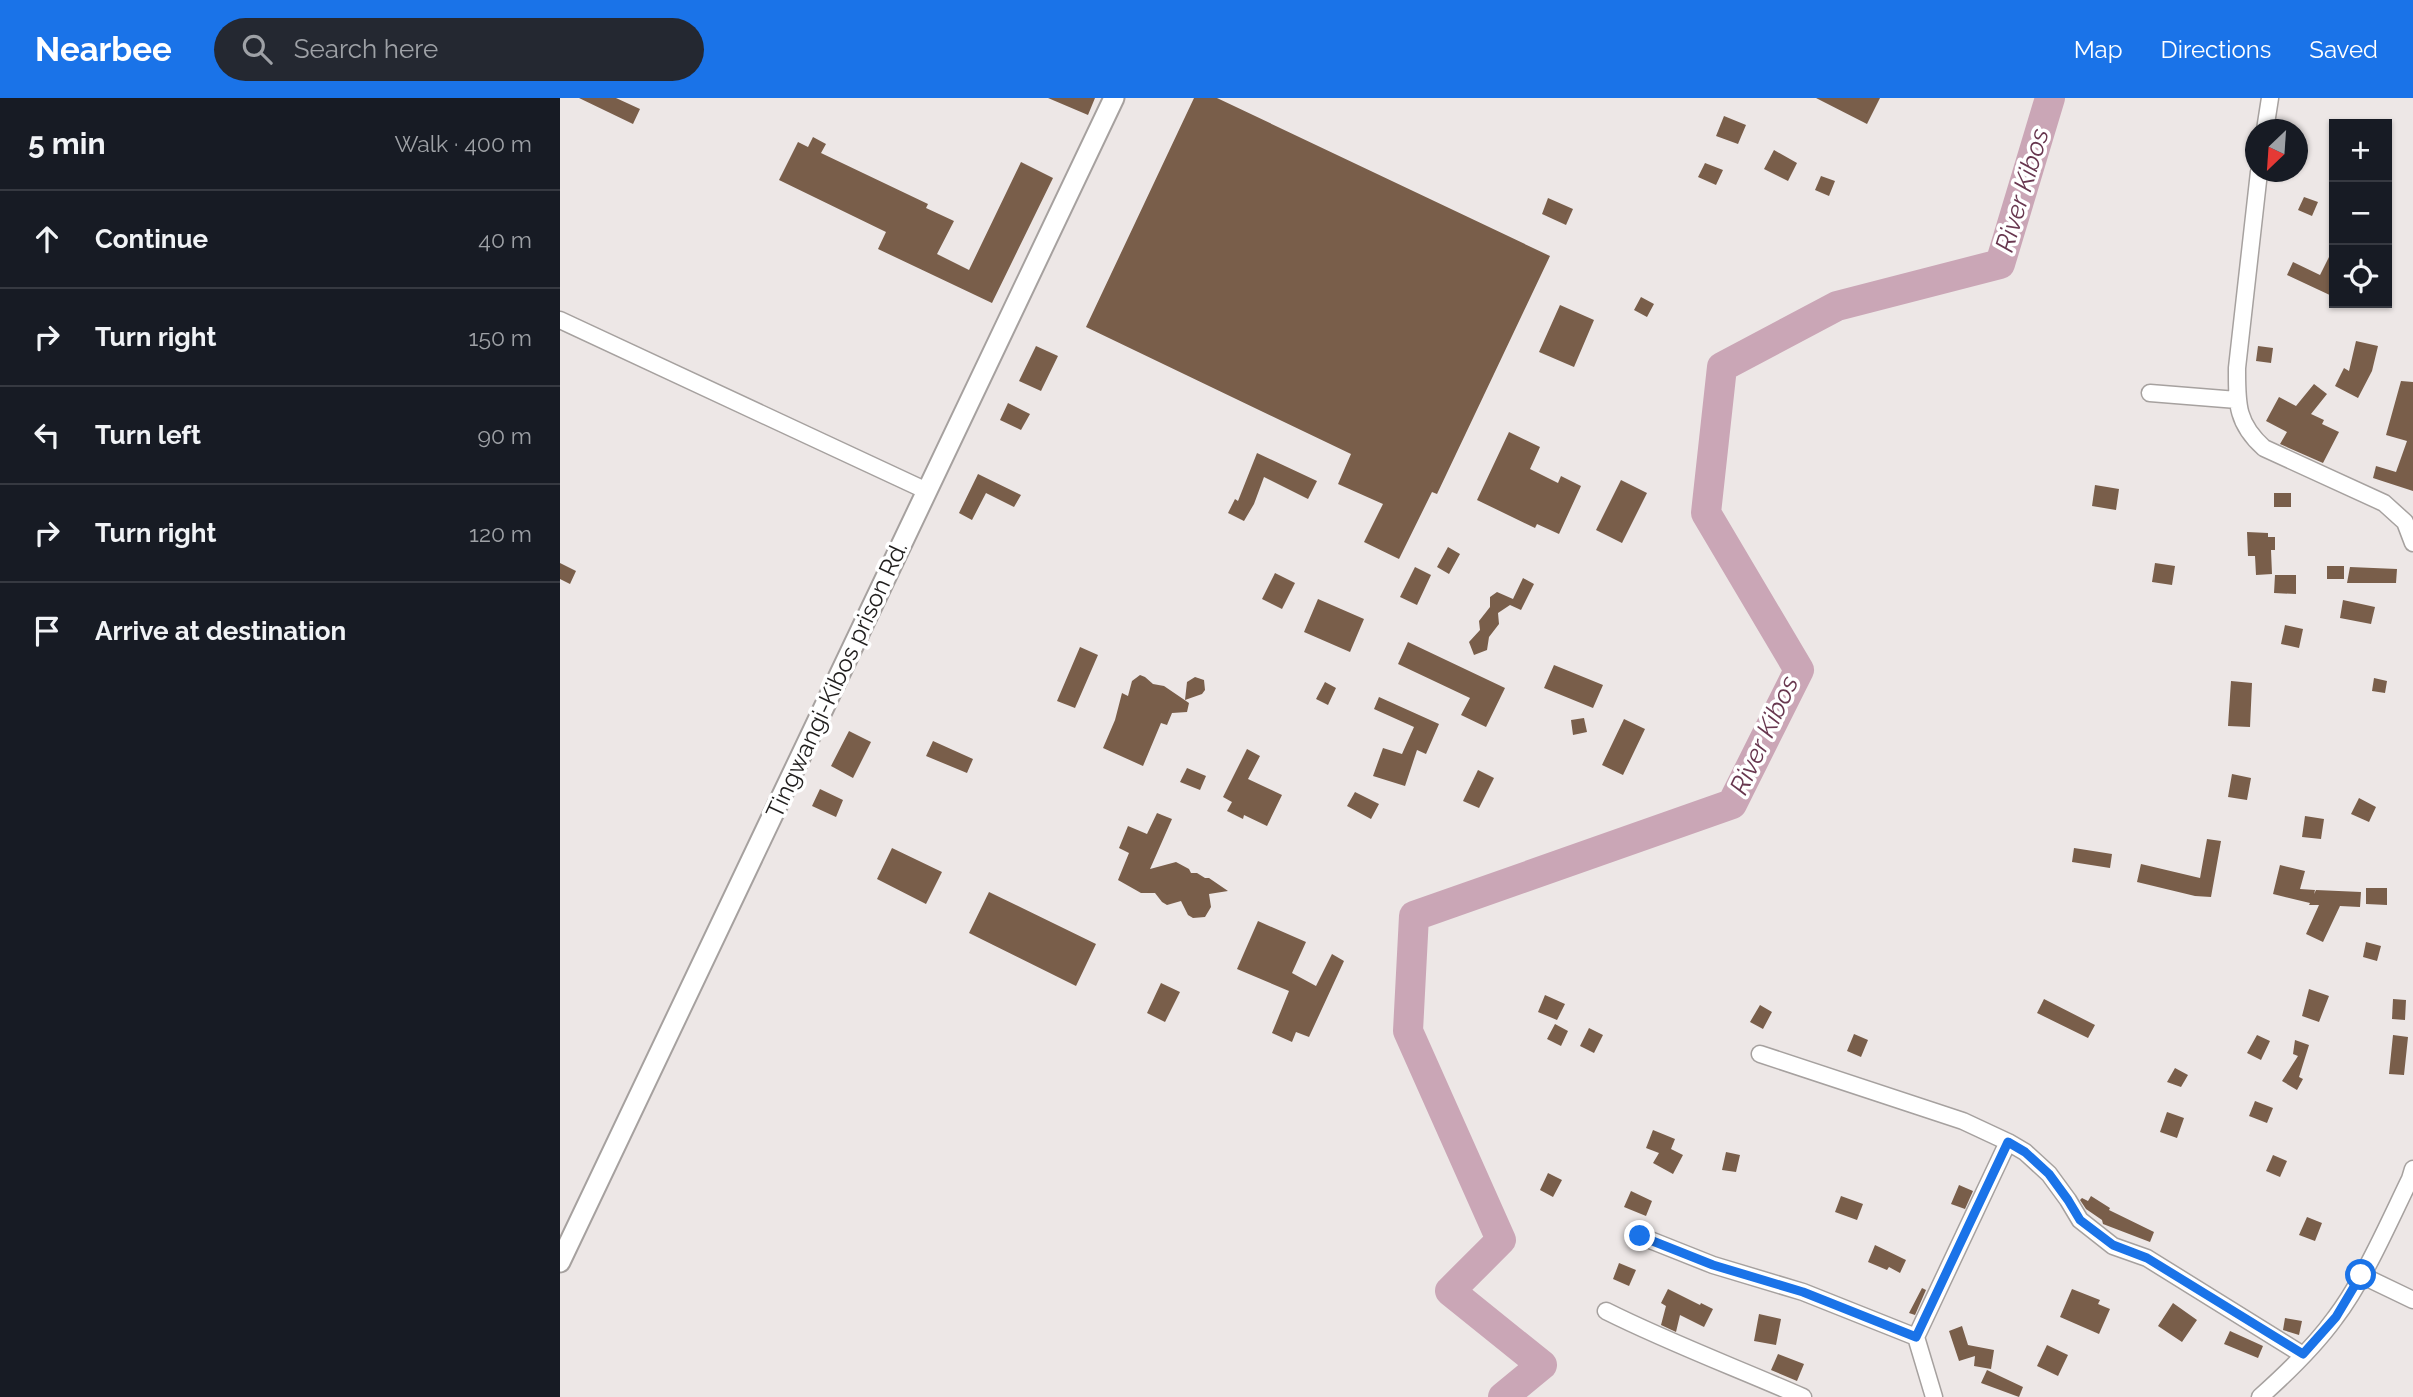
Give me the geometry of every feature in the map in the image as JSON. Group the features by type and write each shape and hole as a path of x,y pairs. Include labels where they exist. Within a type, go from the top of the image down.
{"street":[{"name":"Tingwangi-Kibos prison Rd.","path":"560,1262 1114,98"},
{"path":"2267,119 2270,98"},
{"path":"2258,182 2237,368 2237,400 2241,420 2250,436 2264,447 2368,494 2409,520 2413,543"},
{"path":"560,320 926,491"},
{"path":"2150,393 2237,400"},
{"path":"1760,1054 1963,1121 2008,1142 2025,1152 2049,1174 2080,1220 2113,1245 2147,1258 2303,1354"},
{"path":"1934,1397 1916,1337 2008,1142"},
{"path":"2260,1397 2336,1317 2361,1275 2413,1169"},
{"path":"1640,1236 1713,1265 1803,1292 1916,1337"},
{"path":"2361,1275 2413,1300"},
{"path":"1606,1311 1653,1334 1726,1362 1802,1397"}],"building":[{"path":"579,98 616,98 640,109 633,124"},
{"path":"1048,98 1095,98 1088,115"},
{"path":"1194,98 1217,98 1550,256 1437,494 1432,492 1399,559 1364,542 1383,504 1338,484 1351,454 1086,327"},
{"path":"1816,98 1880,98 1867,124"},
{"path":"1724,116 1746,125 1738,144 1716,136"},
{"path":"813,137 826,144 821,153 928,204 926,208 954,221 937,254 969,270 1021,162 1053,178 992,303 878,249 886,232 779,180 798,142 808,147"},
{"path":"1774,150 1797,163 1788,181 1764,169"},
{"path":"1705,163 1723,170 1716,185 1698,177"},
{"path":"1821,176 1835,181 1829,196 1815,190"},
{"path":"2304,197 2318,202 2312,216 2298,210"},
{"path":"1548,198 1573,209 1566,225 1542,214"},
{"path":"2329,257 2329,295 2287,275 2293,262 2320,275"},
{"path":"1641,297 1654,304 1647,317 1634,310"},
{"path":"1560,305 1594,320 1574,367 1539,352"},
{"path":"2356,341 2378,346 2372,371 2358,398 2335,386 2344,368 2349,371"},
{"path":"1036,346 1058,356 1041,391 1019,381"},
{"path":"2258,346 2273,348 2271,363 2256,361"},
{"path":"2401,381 2413,382 2413,491 2373,478 2376,466 2396,472 2407,441 2386,435"},
{"path":"2314,384 2327,394 2311,414 2324,420 2322,424 2339,432 2323,463 2280,444 2287,432 2266,421 2279,397 2296,406"},
{"path":"1008,403 1030,414 1021,430 1000,420"},
{"path":"1509,432 1540,447 1530,469 1558,483 1561,476 1581,486 1559,534 1537,524 1535,528 1477,500"},
{"path":"1257,453 1317,481 1308,499 1264,477 1244,521 1228,513 1235,499 1238,501"},
{"path":"978,474 1021,495 1014,507 986,493 972,520 959,513"},
{"path":"1621,480 1647,493 1622,543 1596,530"},
{"path":"2095,485 2119,489 2116,510 2092,506"},
{"path":"2274,493 2291,493 2291,507 2274,507"},
{"path":"2247,532 2268,533 2268,537 2275,537 2275,550 2271,550 2272,574 2256,575 2255,556 2248,556"},
{"path":"1448,547 1460,554 1449,574 1437,567"},
{"path":"560,563 576,571 570,584 560,579"},
{"path":"2155,563 2175,566 2172,585 2152,582"},
{"path":"2327,566 2344,566 2344,579 2327,579"},
{"path":"1415,567 1431,575 1417,605 1400,597"},
{"path":"2350,567 2397,569 2396,583 2347,583"},
{"path":"1275,573 1295,583 1282,609 1262,599"},
{"path":"2275,575 2296,575 2296,594 2274,593"},
{"path":"1523,578 1534,584 1521,610 1510,605 1498,613 1499,624 1489,637 1487,650 1474,655 1469,642 1480,630 1479,621 1490,607 1490,597 1497,592 1513,599"},
{"path":"1318,599 1364,619 1350,652 1304,632"},
{"path":"2343,600 2375,607 2371,624 2340,618"},
{"path":"2285,625 2303,629 2299,648 2281,644"},
{"path":"1408,642 1505,688 1486,727 1461,715 1470,698 1398,664"},
{"path":"1080,647 1098,655 1075,708 1057,701"},
{"path":"1554,665 1603,685 1593,708 1544,688"},
{"path":"1140,675 1153,684 1164,686 1189,703 1187,712 1172,713 1167,725 1161,723 1143,766 1103,748 1115,720 1122,693 1128,696 1132,681"},
{"path":"1195,677 1204,680 1205,690 1202,694 1185,700 1187,682"},
{"path":"2374,678 2387,681 2385,693 2372,691"},
{"path":"2231,681 2252,683 2250,727 2228,726"},
{"path":"1325,682 1336,688 1328,705 1316,699"},
{"path":"1379,697 1439,724 1426,754 1417,750 1405,786 1373,776 1383,748 1402,754 1414,727 1374,709"},
{"path":"1584,718 1587,732 1573,735 1571,720"},
{"path":"1624,719 1645,729 1623,775 1602,765"},
{"path":"849,731 871,742 853,778 831,766"},
{"path":"933,741 973,759 967,773 926,756"},
{"path":"1247,749 1260,756 1248,779 1282,795 1267,826 1244,815 1243,819 1227,811 1232,802 1223,797"},
{"path":"1187,768 1206,776 1200,790 1180,782"},
{"path":"1478,770 1494,778 1479,808 1463,801"},
{"path":"2232,774 2251,778 2247,800 2228,797"},
{"path":"820,789 843,800 836,817 812,806"},
{"path":"1355,792 1379,804 1371,819 1347,806"},
{"path":"2359,798 2376,807 2369,822 2351,814"},
{"path":"1157,813 1172,819 1150,869 1176,862 1191,873 1209,878 1228,891 1209,894 1211,907 1205,917 1193,918 1188,915 1181,901 1167,905 1155,893 1141,893 1118,880 1129,853 1119,848 1128,826 1147,834"},
{"path":"2305,816 2324,819 2321,839 2302,837"},
{"path":"2207,839 2221,841 2211,897 2195,896 2137,882 2141,864 2200,878"},
{"path":"892,848 942,872 926,904 877,879"},
{"path":"2074,848 2112,854 2110,868 2072,862"},
{"path":"2280,865 2305,871 2300,889 2315,890 2314,894 2316,890 2361,892 2360,907 2340,906 2323,942 2306,934 2319,905 2309,905 2310,903 2273,894"},
{"path":"2366,888 2387,888 2387,905 2366,904"},
{"path":"989,892 1096,944 1076,986 969,933"},
{"path":"1258,921 1306,942 1292,973 1316,986 1332,954 1344,961 1309,1037 1296,1032 1292,1042 1272,1033 1289,991 1237,969"},
{"path":"2366,942 2381,946 2377,961 2363,957"},
{"path":"1161,983 1180,992 1165,1022 1147,1013"},
{"path":"2309,989 2329,996 2319,1022 2302,1016"},
{"path":"1545,995 1565,1004 1557,1020 1538,1012"},
{"path":"2044,999 2095,1025 2088,1038 2037,1013"},
{"path":"2393,999 2406,1000 2405,1020 2392,1019"},
{"path":"1760,1005 1772,1012 1763,1029 1750,1022"},
{"path":"1555,1024 1568,1031 1561,1046 1547,1039"},
{"path":"1589,1028 1603,1035 1594,1053 1580,1046"},
{"path":"1854,1034 1868,1040 1861,1057 1847,1051"},
{"path":"2257,1035 2270,1041 2261,1060 2247,1053"},
{"path":"2393,1035 2408,1037 2404,1075 2389,1074"},
{"path":"2295,1040 2309,1045 2299,1077 2303,1079 2297,1090 2282,1081 2298,1056 2293,1054"},
{"path":"2175,1068 2188,1075 2181,1087 2167,1082"},
{"path":"2255,1101 2273,1108 2267,1123 2249,1116"},
{"path":"2167,1112 2184,1118 2177,1138 2160,1132"},
{"path":"1653,1130 1675,1139 1671,1149 1683,1155 1673,1174 1653,1163 1659,1153 1646,1148"},
{"path":"1726,1152 1740,1155 1736,1172 1722,1170"},
{"path":"2273,1155 2287,1161 2280,1177 2266,1171"},
{"path":"1548,1173 1562,1180 1553,1197 1540,1190"},
{"path":"1959,1185 1973,1191 1965,1209 1951,1204"},
{"path":"1631,1191 1652,1201 1646,1216 1624,1207"},
{"path":"1841,1196 1863,1204 1857,1220 1835,1212"},
{"path":"2091,1196 2110,1208 2109,1210 2154,1232 2150,1242 2103,1224 2080,1200 2082,1198 2088,1201"},
{"path":"2307,1217 2322,1223 2315,1241 2299,1235"},
{"path":"1875,1245 1906,1260 1900,1273 1868,1262"},
{"path":"1619,1263 1636,1270 1629,1286 1613,1279"},
{"path":"1922,1288 1926,1290 1915,1315 1909,1313"},
{"path":"1668,1289 1713,1309 1704,1327 1680,1315 1676,1332 1661,1325 1666,1306 1661,1303"},
{"path":"2072,1289 2100,1300 2098,1304 2110,1309 2099,1334 2060,1317"},
{"path":"2173,1303 2197,1320 2182,1342 2158,1326"},
{"path":"1759,1314 1781,1319 1776,1345 1754,1341"},
{"path":"2285,1318 2302,1321 2299,1335 2283,1330"},
{"path":"1962,1326 1968,1345 1994,1350 1991,1369 1974,1366 1975,1356 1959,1361 1949,1331"},
{"path":"2230,1331 2263,1346 2258,1358 2224,1344"},
{"path":"2047,1345 2068,1355 2058,1376 2037,1366"},
{"path":"1778,1354 1804,1364 1797,1381 1771,1370"},
{"path":"1987,1370 2023,1387 2019,1397 1981,1383"}],"waterway":[{"name":"River Kibos","path":"1503,1397 1542,1365 1450,1291 1501,1240 1408,1031 1414,916 1732,804 1799,670 1706,513 1722,367 1837,306 2000,264 2050,98"}],"route":[{"path":"1640,1236 1713,1265 1803,1292 1916,1337 2008,1142 2025,1152 2049,1174 2080,1220 2113,1245 2147,1258 2303,1354 2336,1317 2361,1275"}]}
